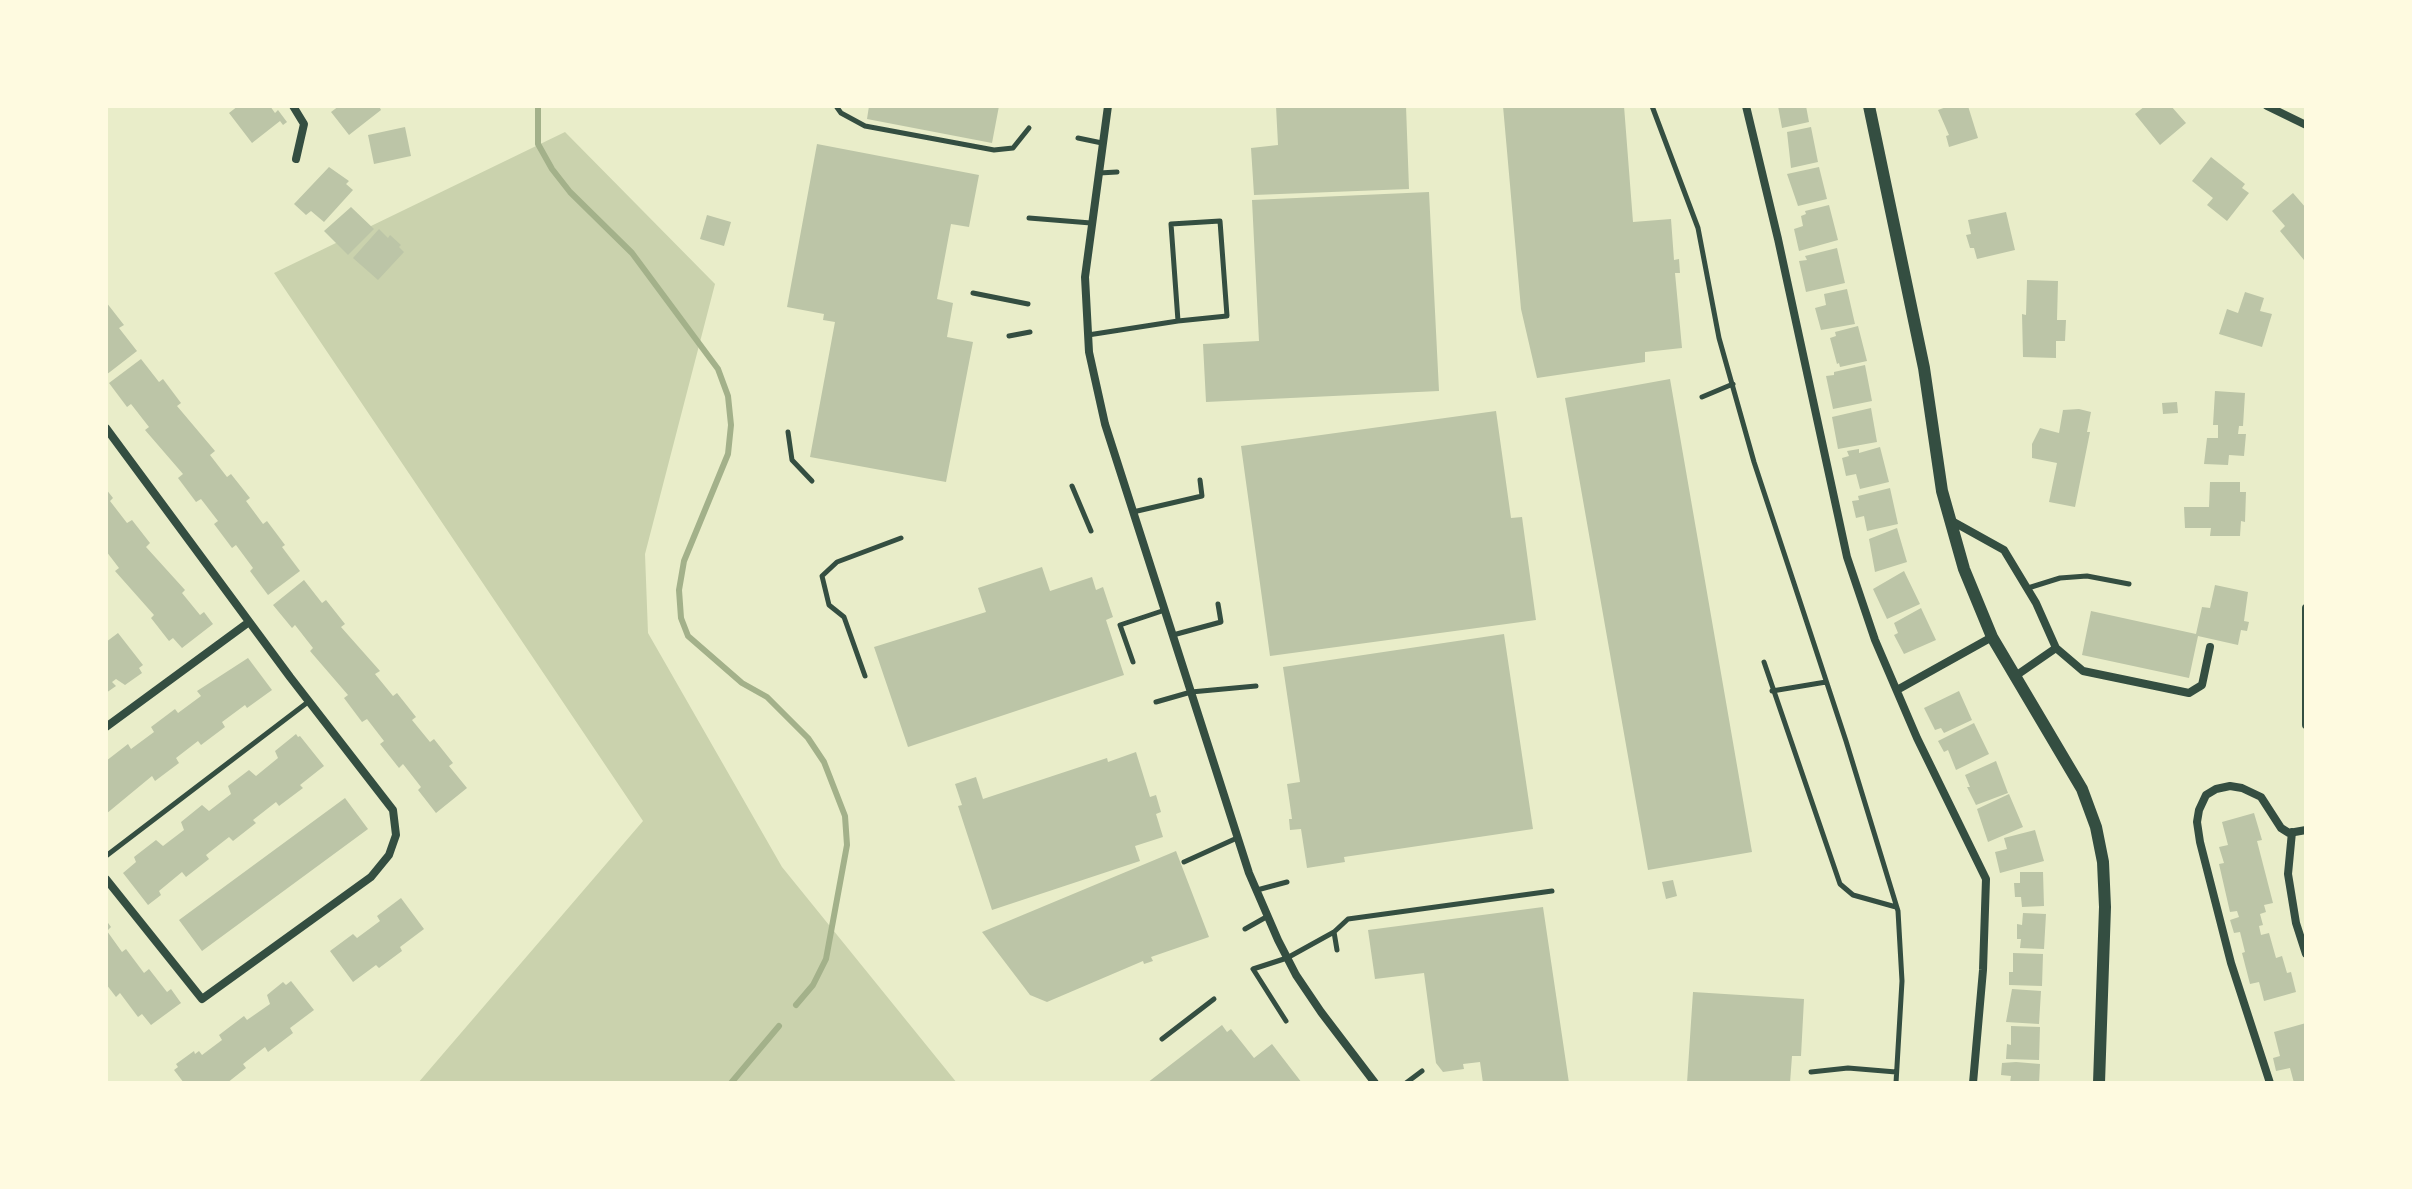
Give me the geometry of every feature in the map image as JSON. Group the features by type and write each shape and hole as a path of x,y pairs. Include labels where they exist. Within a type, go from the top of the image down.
{"street":[{"path":"293,106 304,124 296,159"},
{"path":"1108,106 1085,277 1087,336 1095,387 1257,890 1287,958 1321,1012 1374,1083"},
{"path":"1746,106 1847,557 1875,640 1917,738 1986,879 1983,970 1973,1083"},
{"path":"1869,106 1921,354 1942,491 1964,569 1992,637 2082,789 2096,827 2105,907 2099,1083"},
{"path":"2267,106 2306,125"},
{"path":"106,428 393,810 396,835 389,855 371,877 202,999 106,879"},
{"path":"1949,520 2004,550 2027,588 2056,648 2083,671 2189,693 2202,685 2210,647"},
{"path":"2306,608 2306,725"},
{"path":"106,727 249,622"},
{"path":"1897,690 1992,637"},
{"path":"2014,677 2056,648"},
{"path":"2270,1083 2227,948 2197,822 2206,795 2230,786 2261,797 2281,828 2292,832 2306,830"},
{"path":"2292,832 2288,874 2296,923 2306,954"}],"lane":[{"path":"836,106 841,113 865,126 994,150 1013,148 1029,128"},
{"path":"1652,106 1698,228 1719,338 1754,462 1897,908 1902,981 1896,1083"},
{"path":"1078,138 1102,143"},
{"path":"1098,173 1117,172"},
{"path":"1029,218 1091,223"},
{"path":"1087,336 1227,316 1220,221 1171,224 1178,321"},
{"path":"973,293 1028,304"},
{"path":"1009,336 1030,332"},
{"path":"1702,397 1733,384"},
{"path":"788,432 792,460 812,481"},
{"path":"1133,512 1202,496 1200,480"},
{"path":"1072,486 1091,531"},
{"path":"865,676 844,617 829,605 822,576 837,562 901,538"},
{"path":"2027,588 2060,578 2087,576 2129,584"},
{"path":"1173,635 1221,622 1218,604"},
{"path":"1133,662 1120,625 1165,610"},
{"path":"1764,662 1840,884 1853,895 1897,908"},
{"path":"1772,691 1826,682"},
{"path":"1156,702 1191,692 1256,686"},
{"path":"106,856 309,701"},
{"path":"1184,862 1238,838"},
{"path":"1257,890 1287,882"},
{"path":"1286,1021 1253,969 1287,958 1334,932 1348,919 1552,891"},
{"path":"1245,929 1268,916"},
{"path":"1334,932 1337,950"},
{"path":"1162,1039 1214,999"},
{"path":"1811,1072 1848,1068 1896,1072"},
{"path":"1406,1083 1422,1071"}],"green space":[{"path":"565,132 715,284 645,554 648,633 782,867 957,1083 418,1083 643,821 274,273"}],"building":[{"path":"238,106 270,106 275,113 278,110 287,122 283,125 280,121 252,143 229,113"},
{"path":"339,106 379,106 381,110 349,135 331,112"},
{"path":"869,106 999,106 992,143 867,119"},
{"path":"1276,106 1406,106 1409,189 1254,195 1251,148 1278,145"},
{"path":"1503,106 1624,106 1633,222 1671,219 1674,260 1679,259 1680,273 1675,273 1682,348 1645,352 1645,362 1537,378 1521,309"},
{"path":"1778,106 1806,106 1809,122 1782,128"},
{"path":"1949,106 1968,106 1978,138 1949,147 1946,136 1949,135 1938,110"},
{"path":"2145,106 2171,106 2186,123 2160,145 2135,114"},
{"path":"405,127 411,156 374,164 368,135"},
{"path":"1811,127 1818,162 1791,168 1787,132"},
{"path":"817,144 979,175 969,227 951,224 937,299 953,303 947,337 973,342 946,482 810,457 835,322 823,320 824,314 787,307"},
{"path":"2211,157 2245,184 2242,188 2249,193 2227,221 2207,205 2213,198 2192,181"},
{"path":"329,167 349,181 346,184 353,190 324,222 311,211 306,215 294,204"},
{"path":"1819,167 1827,199 1798,206 1787,174"},
{"path":"1429,192 1439,391 1206,402 1203,344 1259,341 1252,200"},
{"path":"2293,193 2306,208 2304,260 2280,231 2285,226 2272,211"},
{"path":"1829,205 1838,240 1799,251 1794,229 1803,226 1801,216 1806,214 1805,211"},
{"path":"351,207 374,229 348,255 324,231"},
{"path":"2006,212 2015,250 1977,259 1966,235 1971,234 1968,220"},
{"path":"707,215 731,222 724,246 700,239"},
{"path":"379,229 401,245 399,247 404,252 378,280 353,258"},
{"path":"1837,248 1845,283 1806,292 1799,261 1807,260 1805,256"},
{"path":"2027,280 2058,281 2057,320 2066,320 2065,341 2056,341 2056,358 2023,357 2022,314 2026,315"},
{"path":"1847,289 1855,324 1821,330 1815,308 1826,305 1824,294"},
{"path":"2245,292 2264,298 2260,311 2272,314 2262,347 2219,334 2227,309 2238,313"},
{"path":"106,302 124,325 119,328 137,351 106,375"},
{"path":"1858,326 1867,361 1840,367 1830,338 1836,336 1835,332"},
{"path":"141,359 159,382 163,379 181,403 177,406 215,451 210,455 227,477 231,474 250,498 246,501 263,524 267,521 300,571 268,595 236,545 232,548 214,524 218,521 201,499 196,502 178,478 183,474 145,430 149,427 131,404 127,407 109,383"},
{"path":"1865,365 1872,401 1833,409 1826,376"},
{"path":"1670,379 1752,852 1648,870 1565,398"},
{"path":"2215,391 2245,393 2243,426 2239,426 2238,434 2246,434 2244,456 2229,455 2228,465 2204,464 2207,438 2218,438 2218,425 2213,425"},
{"path":"2177,402 2178,413 2163,414 2162,403"},
{"path":"1871,408 1877,442 1838,449 1832,417"},
{"path":"2063,410 2091,412 2075,507 2049,502 2057,463 2032,458 2032,444 2040,428 2059,433"},
{"path":"1496,411 1511,518 1522,517 1536,620 1270,656 1241,446"},
{"path":"1880,447 1889,482 1860,489 1856,474 1846,476 1842,458 1849,456 1847,451 1859,449 1859,453"},
{"path":"2210,482 2240,482 2240,492 2246,492 2245,522 2241,521 2240,536 2210,536 2211,528 2185,528 2184,507 2209,507"},
{"path":"1890,488 1898,524 1867,531 1864,516 1856,518 1852,501 1859,500 1858,496"},
{"path":"106,489 113,498 110,501 127,523 132,520 150,543 146,547 185,590 182,593 200,615 204,612 213,624 182,648 173,638 169,641 151,618 154,615 115,571 119,568 106,551"},
{"path":"1897,528 1907,562 1875,572 1869,539"},
{"path":"1042,567 1050,591 1092,577 1096,590 1103,587 1113,617 1106,620 1124,675 908,747 874,647 986,612 978,588"},
{"path":"1904,571 1920,604 1887,619 1873,589"},
{"path":"304,580 322,603 326,600 345,624 341,627 380,671 375,674 393,696 397,693 416,717 412,720 430,742 434,739 453,763 449,766 467,788 436,813 403,764 399,768 380,744 384,741 367,719 362,722 344,698 348,695 310,651 313,648 295,625 292,628 273,605"},
{"path":"2215,585 2248,592 2244,621 2249,622 2247,631 2241,630 2238,645 2198,636 2189,678 2082,655 2091,611 2196,634 2202,607 2210,608"},
{"path":"1921,608 1936,640 1904,654 1894,635 1898,633 1894,623"},
{"path":"118,633 143,665 139,668 142,673 125,685 116,679 112,682 116,686 106,693 106,642"},
{"path":"1504,634 1533,829 1344,857 1345,862 1307,868 1301,829 1290,830 1289,819 1292,819 1287,784 1300,782 1283,667"},
{"path":"248,658 272,690 222,722 225,727 201,745 198,741 176,758 179,763 155,781 152,776 106,814 106,761 128,744 131,749 154,732 151,727 175,709 178,713 201,696 197,691"},
{"path":"1959,691 1972,720 1944,733 1941,728 1935,730 1924,708"},
{"path":"1974,723 1989,754 1956,770 1948,750 1944,752 1938,741"},
{"path":"296,734 324,766 300,785 303,788 279,806 276,802 233,841 229,837 206,855 209,859 186,877 182,872 148,905 123,873 136,862 134,857 156,840 163,846 184,830 181,822 202,805 209,811 231,794 228,786 249,770 256,776 278,758 275,751"},
{"path":"1136,752 1150,797 1156,795 1161,812 1156,814 1163,837 1135,846 1140,861 992,910 958,806 962,805 955,784 976,777 983,799 1107,758 1108,762"},
{"path":"1996,761 2008,793 1976,805 1965,775"},
{"path":"2009,794 2023,827 1988,842 1977,809"},
{"path":"345,798 368,829 202,951 179,920"},
{"path":"2254,813 2262,840 2257,841 2273,903 2264,905 2266,912 2260,914 2263,925 2259,926 2261,935 2269,933 2276,958 2282,956 2287,973 2291,972 2296,992 2264,1001 2259,982 2250,984 2240,932 2234,933 2230,920 2239,917 2237,911 2230,912 2219,864 2224,863 2219,847 2228,845 2222,822"},
{"path":"2035,830 2044,861 2000,873 1995,852 2007,849 2004,838"},
{"path":"1176,851 1209,937 1151,957 1153,961 1144,964 1143,961 1047,1002 1030,995 982,932"},
{"path":"2020,872 2043,872 2044,906 2022,907 2021,897 2015,897 2014,883 2020,883"},
{"path":"1673,880 1677,896 1666,899 1662,882"},
{"path":"401,898 424,929 400,947 402,951 353,982 330,951 353,934 357,938 380,921 377,916"},
{"path":"1543,907 1569,1083 1483,1083 1480,1062 1463,1064 1464,1069 1443,1072 1436,1063 1424,973 1375,979 1368,930"},
{"path":"2023,913 2046,914 2044,949 2020,948 2017,924 2022,925"},
{"path":"106,920 111,927 107,931 122,952 126,949 144,973 149,969 167,992 171,989 181,1003 151,1025 142,1014 138,1017 120,993 116,997 106,984"},
{"path":"2013,953 2043,954 2042,986 2009,985"},
{"path":"291,981 314,1010 290,1028 293,1033 268,1052 265,1047 243,1064 246,1068 227,1083 184,1083 174,1070 178,1067 176,1064 194,1051 202,1055 222,1040 219,1035 244,1016 247,1020 270,1004 267,995 283,982 286,985"},
{"path":"2012,989 2041,991 2039,1024 2006,1022"},
{"path":"1693,992 1804,999 1801,1056 1792,1056 1790,1083 1687,1083"},
{"path":"2306,1023 2306,1083 2294,1083 2290,1068 2276,1071 2273,1058 2280,1056 2274,1032"},
{"path":"1222,1025 1227,1032 1231,1029 1254,1058 1272,1044 1302,1083 1147,1083"},
{"path":"2011,1026 2040,1027 2039,1060 2006,1059 2007,1044 2011,1045"},
{"path":"2002,1063 2040,1064 2039,1083 2010,1083 2011,1076 2001,1075"}],"waterway":[{"path":"538,106 538,144 552,169 570,192 632,253 718,369 728,396 731,425 728,454 684,561 679,590 681,618 688,636 742,683 767,697 808,738 824,762 845,816 847,845 826,959 813,985 796,1005"},
{"path":"731,1083 779,1026"}]}
